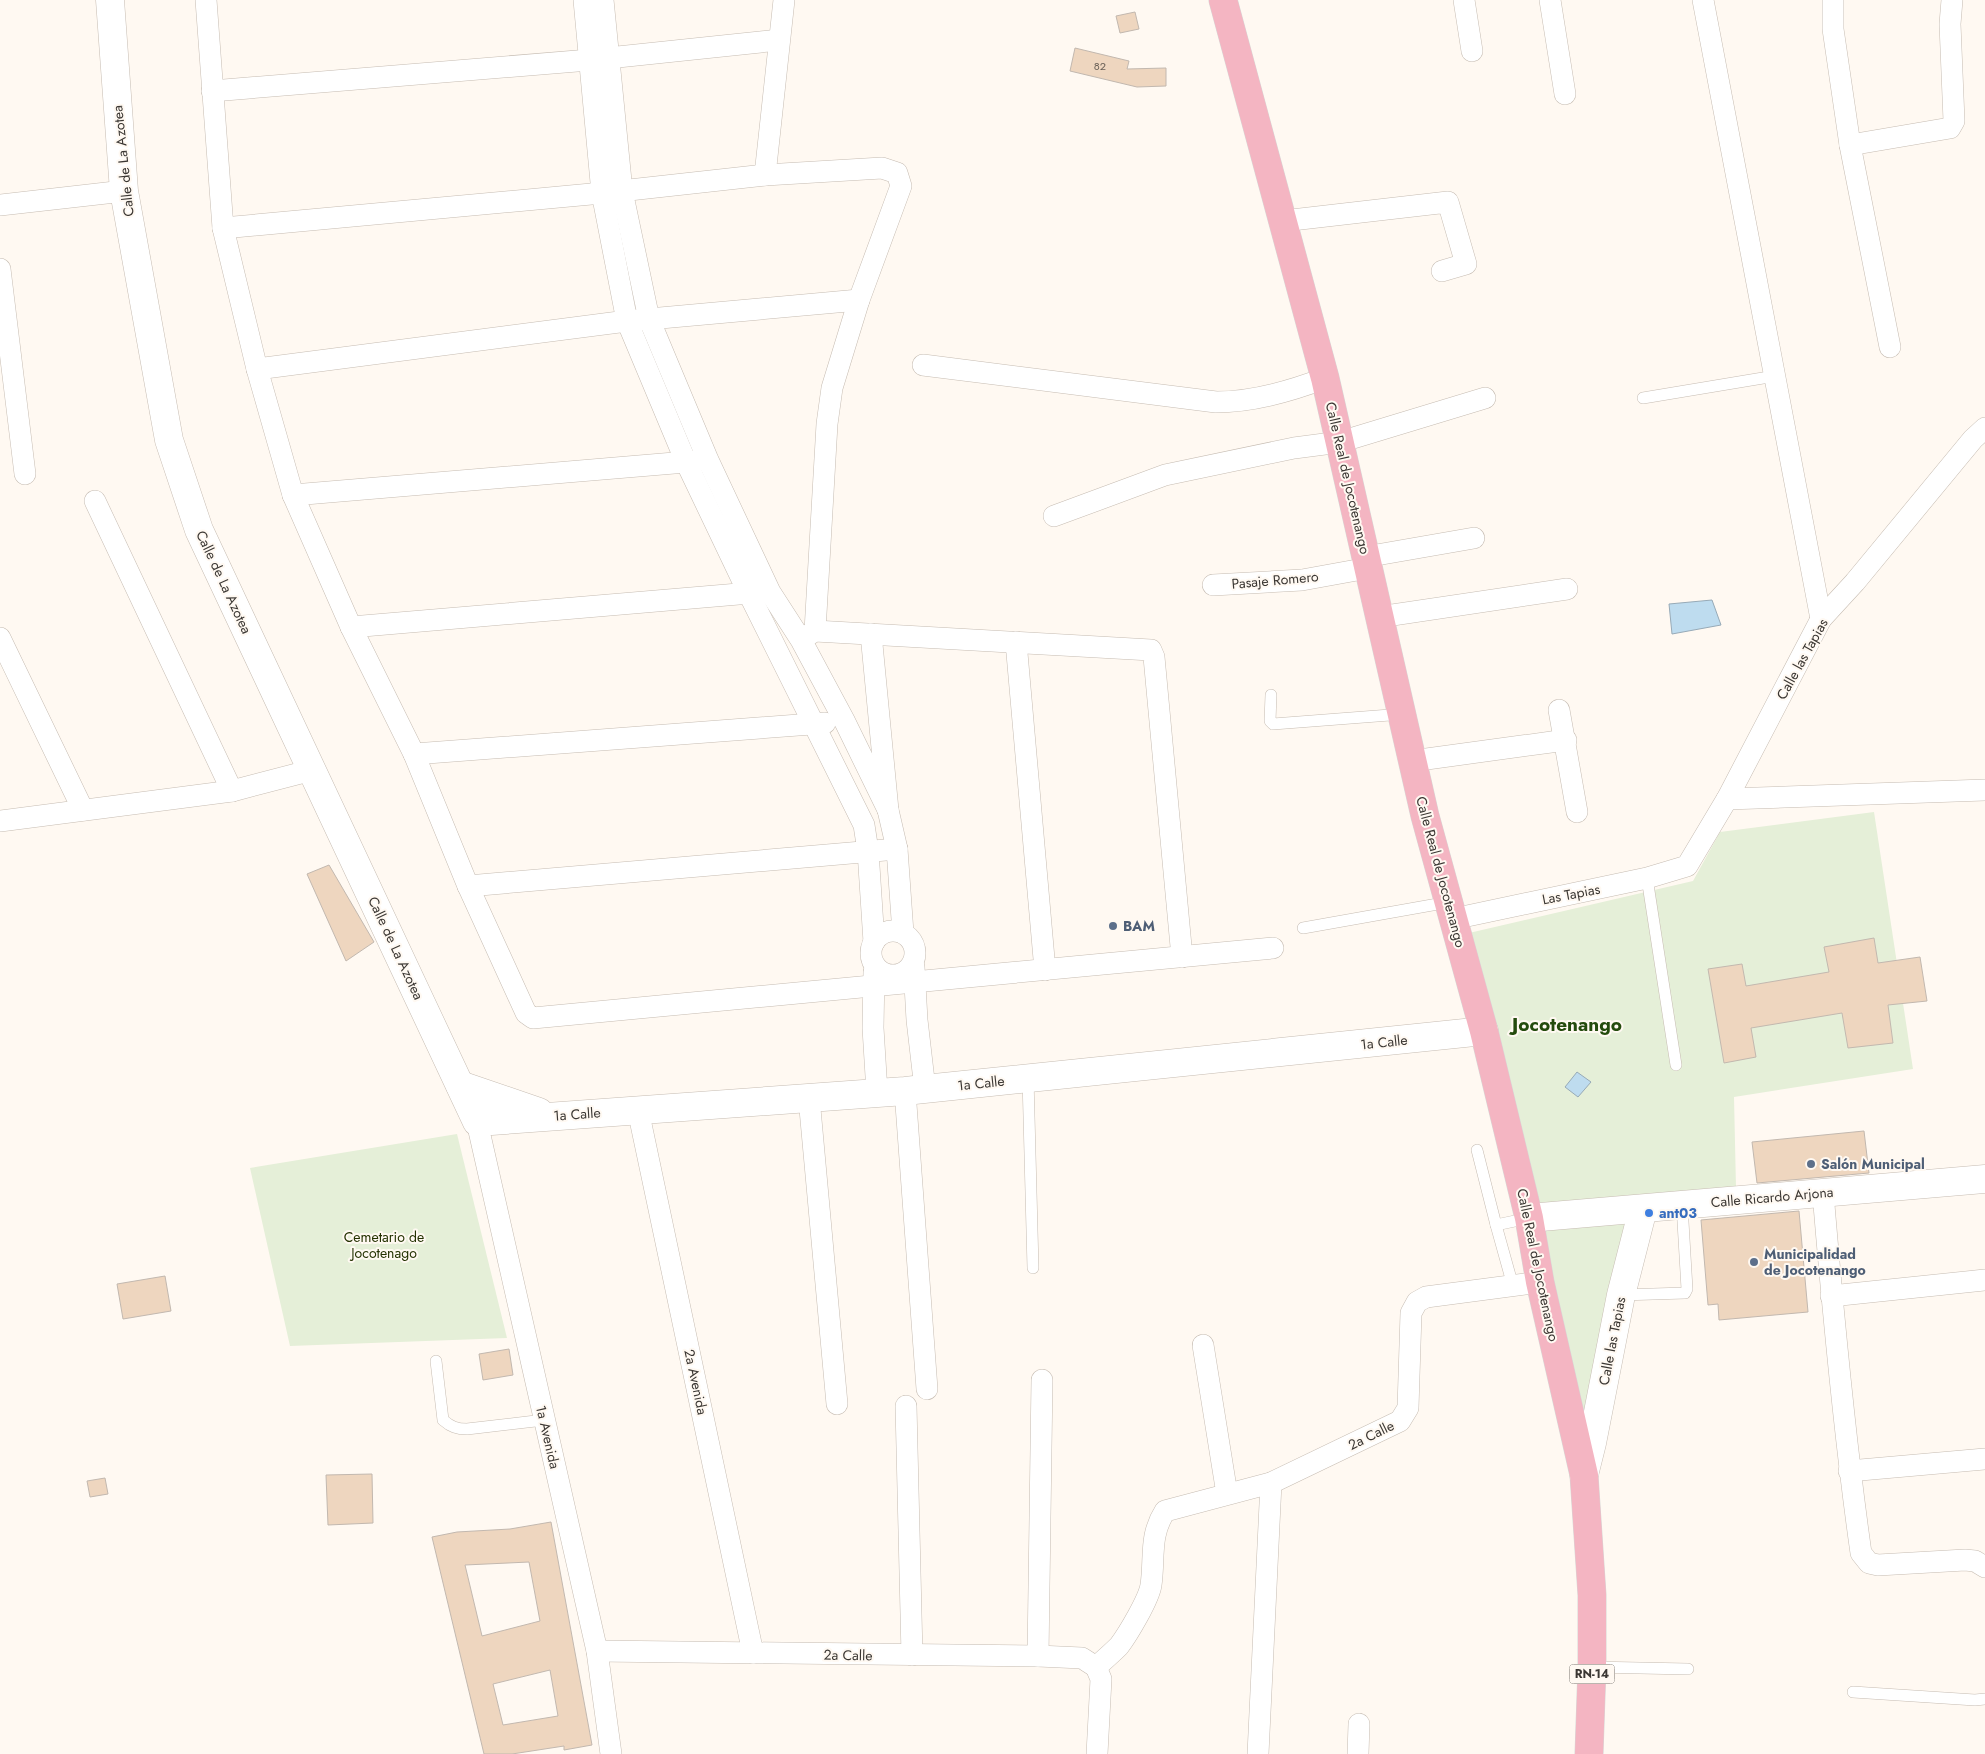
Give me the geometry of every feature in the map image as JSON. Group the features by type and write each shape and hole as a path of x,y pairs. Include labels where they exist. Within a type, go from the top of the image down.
{"main road":[{"name":"Calle Real de Jocotenango","path":"1223,0 1325,378 1366,562 1403,714 1412,761 1484,1032 1529,1218 1540,1282 1584,1474 1592,1594 1589,1754"}],"street":[{"name":"Calle de La Azotea","path":"110,0 124,191 169,440 199,530 477,1122"},
{"path":"206,0 223,228 257,369 293,495 351,627 414,754 468,886 526,1014 534,1018 914,972 1045,970 1273,948"},
{"path":"584,0 600,59"},
{"path":"603,0 600,59 612,192 628,321 686,462 749,594 864,825 868,851 874,942"},
{"path":"765,175 784,0"},
{"path":"1464,0 1472,51"},
{"path":"1550,0 1565,94"},
{"path":"1704,0 1821,620"},
{"path":"1833,0 1833,29 1850,145 1890,347"},
{"path":"1850,145 1950,128 1954,121 1950,24 1952,0"},
{"path":"212,91 600,59 779,40"},
{"path":"223,228 612,192 765,175 882,168 897,173 901,186 859,300 832,388 808,635"},
{"path":"0,205 124,191"},
{"path":"612,192 649,319 708,460 770,592 808,635 846,722 888,810"},
{"path":"1283,221 1448,202 1466,264 1442,271"},
{"path":"0,269 26,474"},
{"path":"257,369 628,321 859,300"},
{"path":"923,365 1216,402 1227,402 1292,390 1325,378"},
{"path":"1054,516 1165,475 1294,448 1340,442 1485,398"},
{"name":"Calle las Tapias","path":"1687,866 1727,799 1821,620 1855,582 1973,439 1985,428"},
{"path":"293,495 708,460"},
{"path":"95,500 232,791"},
{"name":"Pasaje Romero","path":"1213,585 1302,580 1366,562 1474,538"},
{"path":"1379,617 1567,589"},
{"path":"351,627 770,592"},
{"path":"808,635 871,634 1151,650 1155,666 1182,957"},
{"path":"871,634 888,810 897,849 903,933"},
{"path":"0,638 83,810"},
{"path":"1016,642 1045,970"},
{"path":"1559,710 1578,812"},
{"path":"414,754 846,722"},
{"path":"1412,761 1566,740"},
{"path":"0,821 232,791 312,770"},
{"path":"1727,799 1985,790"},
{"path":"468,886 897,849"},
{"name":"Las Tapias","path":"1451,910 1647,878 1687,866"},
{"path":"877,1092 873,1028 874,977 870,954 878,936 890,931 903,933 913,942 916,956 914,972 917,1020 915,1090 927,1389"},
{"name":"1a Calle","path":"477,1122 915,1090 1484,1032"},
{"path":"460,1085 550,1116"},
{"path":"809,1098 837,1404"},
{"name":"2a Avenida","path":"638,1110 754,1653"},
{"name":"1a Avenida","path":"477,1122 597,1651 611,1754"},
{"name":"Calle Ricardo Arjona","path":"1529,1218 1985,1179"},
{"path":"1823,1193 1831,1296 1849,1471 1861,1553 1869,1563 1878,1566 1964,1560 1975,1561 1985,1567"},
{"name":"Calle las Tapias","path":"1584,1474 1592,1443 1621,1295 1643,1208"},
{"path":"1831,1296 1985,1280"},
{"name":"2a Calle","path":"597,1651 1038,1656 1082,1658 1096,1667 1118,1646 1138,1615 1151,1587 1157,1523 1165,1511 1271,1483 1400,1421 1408,1408 1411,1313 1417,1302 1426,1297 1540,1282"},
{"path":"1203,1345 1228,1494"},
{"path":"1038,1656 1042,1380"},
{"path":"906,1406 912,1655"},
{"path":"1849,1471 1985,1459"},
{"path":"1258,1754 1271,1483"},
{"path":"1096,1667 1101,1679 1097,1754"},
{"path":"1358,1754 1359,1724"}],"lane":[{"path":"1643,398 1775,376"},
{"path":"1271,694 1270,721 1273,724 1403,714"},
{"path":"1647,878 1676,1065"},
{"path":"1303,928 1451,910"},
{"path":"1028,1078 1033,1268"},
{"path":"1477,1150 1513,1286"},
{"path":"1621,1295 1683,1294 1687,1291 1682,1205"},
{"path":"1496,1225 1529,1218"},
{"path":"436,1361 443,1420 450,1426 458,1429 467,1429 544,1420"},
{"path":"1592,1667 1688,1669"},
{"path":"1853,1692 1975,1700 1985,1699"}],"green space":[{"path":"1874,812 1913,1069 1734,1097 1736,1188 1539,1205 1469,933 1693,881 1720,832"},
{"name":"Cemetario de Jocotenago","path":"457,1134 507,1338 290,1346 250,1168"},
{"path":"1634,1218 1584,1450 1539,1226"}],"water":[{"path":"1712,600 1721,625 1672,634 1669,604"},
{"path":"1577,1072 1591,1082 1578,1097 1565,1087"}],"building":[{"path":"1135,12 1139,29 1120,33 1116,16"},
{"path":"1075,48 1129,61 1127,69 1166,68 1166,86 1137,87 1070,71"},
{"path":"329,865 374,942 346,961 307,874"},
{"path":"1874,938 1878,963 1920,957 1927,1001 1888,1005 1893,1043 1848,1048 1842,1013 1751,1028 1756,1057 1724,1063 1708,969 1742,964 1746,986 1829,972 1824,947"},
{"name":"Salón Municipal","path":"1864,1131 1869,1173 1757,1183 1752,1142"},
{"name":"Municipalidad de Jocotenango","path":"1799,1211 1808,1312 1719,1320 1718,1304 1708,1305 1701,1220"},
{"path":"165,1276 171,1311 123,1319 117,1284"},
{"path":"509,1349 513,1375 483,1380 479,1354"},
{"path":"372,1474 373,1523 328,1525 326,1475"},
{"path":"105,1478 108,1494 90,1497 87,1481"},
{"path":"551,1522 592,1745 564,1750 564,1746 512,1754 484,1754 432,1537 457,1532 510,1529","holes":["529,1562 540,1621 482,1636 465,1565","550,1670 558,1716 503,1725 493,1684"]}],"place":[{"name":"BAM","path":"1113,926"},
{"name":"Salón Municipal","path":"1811,1164"},
{"name":"ant03","path":"1649,1213"},
{"name":"Municipalidad de Jocotenango","path":"1754,1262"}],"district":[{"name":"Jocotenango","path":"1567,1024"}]}
